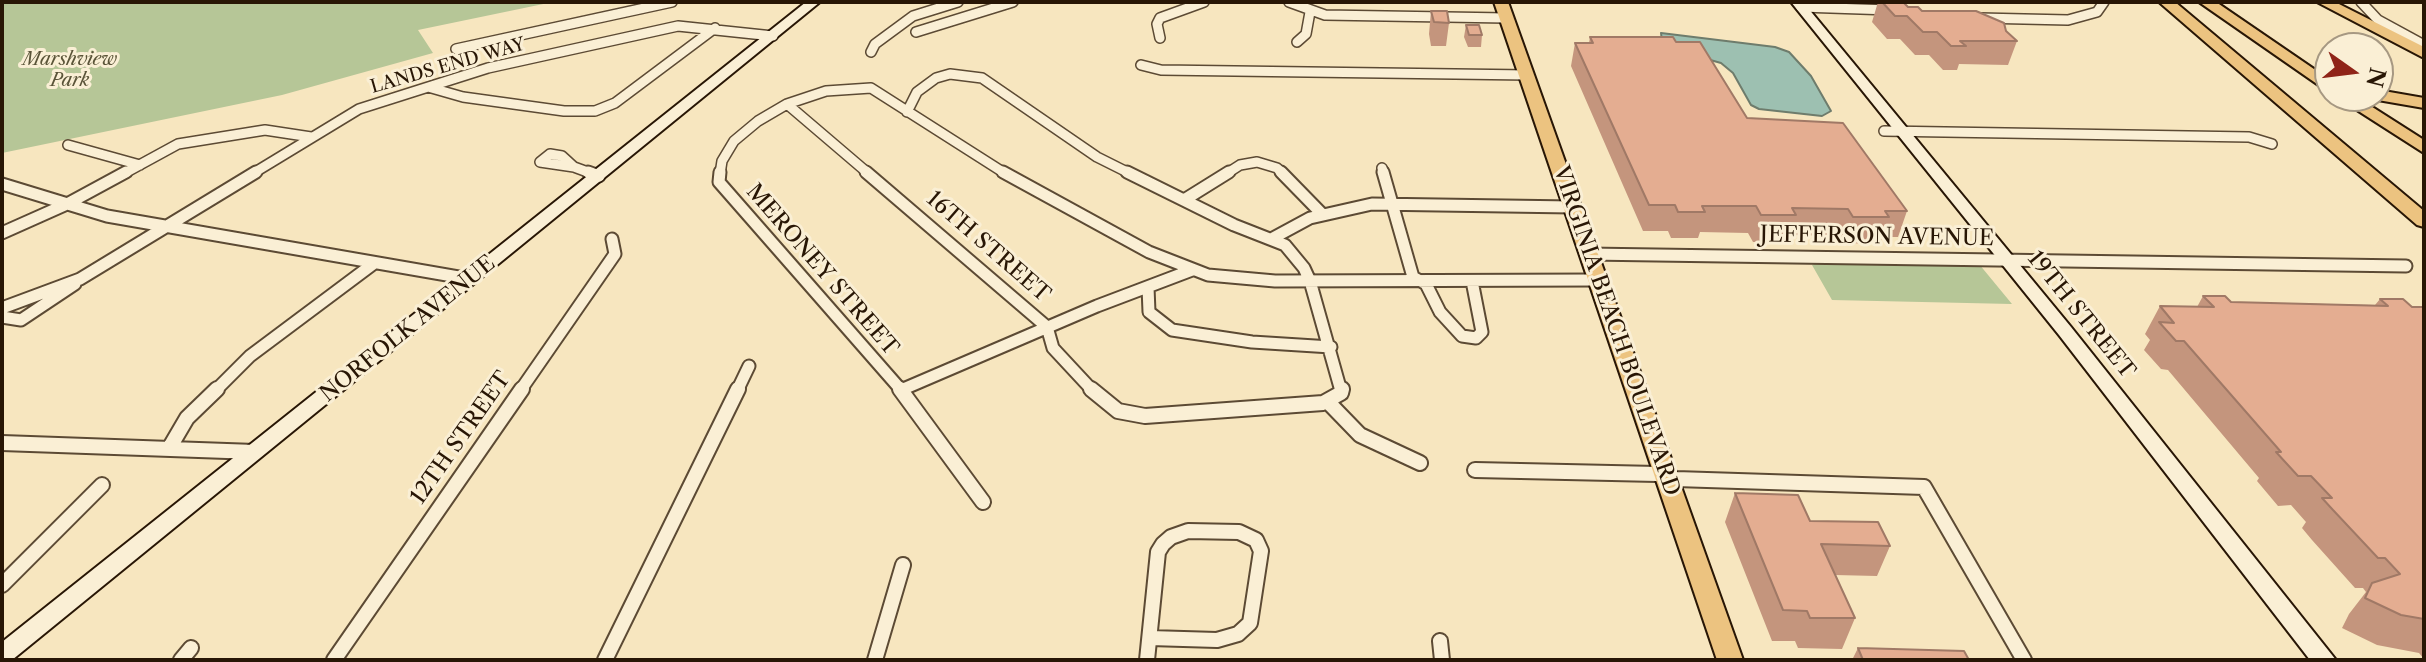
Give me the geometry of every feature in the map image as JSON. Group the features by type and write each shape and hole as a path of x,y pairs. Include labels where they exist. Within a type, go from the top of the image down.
{"highway":[{"path":"2166,2 2424,221"},
{"path":"2206,2 2314,77"},
{"path":"2324,2 2424,53"},
{"path":"2255,38 2314,69"},
{"path":"2394,98 2424,103"},
{"path":"2368,112 2424,148"}],"main road":[{"name":"NORFOLK AVENUE","path":"2,655 814,2"},
{"name":"VIRGINIA BEACH BOULEVARD","path":"1501,2 1730,660"},
{"name":"19TH STREET","path":"1799,5 1892,131 2004,258 2324,660"}],"street":[{"path":"456,49 672,2"},
{"path":"871,52 875,44 913,16 958,2"},
{"path":"916,32 1013,2"},
{"path":"1160,38 1157,24 1160,18 1204,2"},
{"path":"1289,2 1310,12 1372,17 1506,18"},
{"path":"1966,16 2013,21 2068,20 2089,15 2101,8 2104,2"},
{"path":"2361,2 2378,20 2424,45"},
{"path":"1799,5 1902,10"},
{"path":"636,10 653,31"},
{"path":"1297,42 1306,34 1310,12"},
{"name":"LANDS END WAY","path":"80,279 359,109 542,56 686,25 773,36"},
{"path":"428,87 463,97 564,111 595,111 615,103 715,28"},
{"path":"531,32 542,56"},
{"path":"1141,65 1161,70 1528,75"},
{"path":"1420,463 1360,435 1328,402 1341,393 1342,387 1310,281 1294,255 1273,238 1234,225 1071,141 982,78 950,74 936,78 917,92 907,112 1031,190 1192,270 1235,280 1310,281 1472,281 1597,280"},
{"name":"MERONEY STREET","path":"907,112 871,88 826,91 787,104 758,121 734,141 722,161 719,182 901,390 983,502"},
{"name":"16TH STREET","path":"787,104 1047,327 1053,348 1093,391 1118,411 1145,416 1328,402"},
{"path":"2,233 67,204 178,144 265,130 311,137"},
{"path":"1892,131 2238,137 2272,144"},
{"path":"68,145 140,165"},
{"path":"1184,200 1240,165 1257,162 1277,168 1322,214"},
{"path":"574,167 599,176"},
{"path":"1382,168 1413,277 1426,284 1440,312 1462,336 1476,338 1482,332 1472,281"},
{"path":"2,184 67,204 162,227 470,279"},
{"path":"1273,238 1322,214 1391,203 1572,207"},
{"name":"12TH STREET","path":"334,660 615,254 612,239"},
{"name":"JEFFERSON AVENUE","path":"1588,254 2406,266"},
{"path":"170,447 187,418 250,356 373,264"},
{"path":"901,390 1047,327 1192,270"},
{"path":"2,308 80,279"},
{"path":"2,317 21,320 66,293 80,279"},
{"path":"1148,287 1149,312 1172,330 1252,342 1331,347"},
{"path":"605,660 749,366"},
{"path":"2,443 255,452"},
{"path":"1475,470 1924,487 2024,660"},
{"path":"2,585 102,485"},
{"path":"1147,660 1158,552 1171,537 1188,531 1239,532 1256,540 1260,547 1250,623 1238,634 1217,640 1150,638"},
{"path":"875,660 903,565"},
{"path":"1440,641 1442,660"}],"green space":[{"name":"Marshview Park","path":"2,2 553,2 418,30 433,53 282,95 2,153"},
{"path":"1820,262 1979,264 2012,304 1832,300 1812,265"}],"shaded area":[{"path":"1661,33 1775,47 1789,52 1811,76 1831,111 1822,116 1759,109 1751,105 1733,73 1721,63 1678,51 1662,41"}],"building":[{"path":"1882,2 1903,2 1922,11 1976,11 2004,23 2006,31 2017,41 1960,41 1966,46 1951,46 1937,32 1923,32 1907,16 1895,16"},
{"path":"1431,11 1447,11 1449,23 1434,22"},
{"path":"1466,25 1479,25 1482,35 1469,35"},
{"path":"1590,37 1673,37 1676,42 1700,42 1747,118 1843,123 1907,211 1885,211 1889,217 1853,217 1848,209 1792,208 1796,215 1761,215 1756,206 1702,206 1705,212 1678,212 1675,205 1649,205 1575,43 1593,43"},
{"path":"2203,296 2225,296 2231,302 2388,306 2380,299 2403,299 2412,307 2424,307 2424,619 2401,615 2365,598 2372,583 2400,574 2385,558 2378,558 2322,498 2332,498 2311,476 2298,476 2276,452 2281,452 2184,341 2176,341 2159,322 2174,323 2160,306 2214,307"},
{"path":"1735,493 1798,495 1810,521 1878,522 1890,546 1821,544 1855,618 1810,618 1807,611 1783,610"},
{"path":"1858,648 1964,651 1969,660 1863,660"}]}
